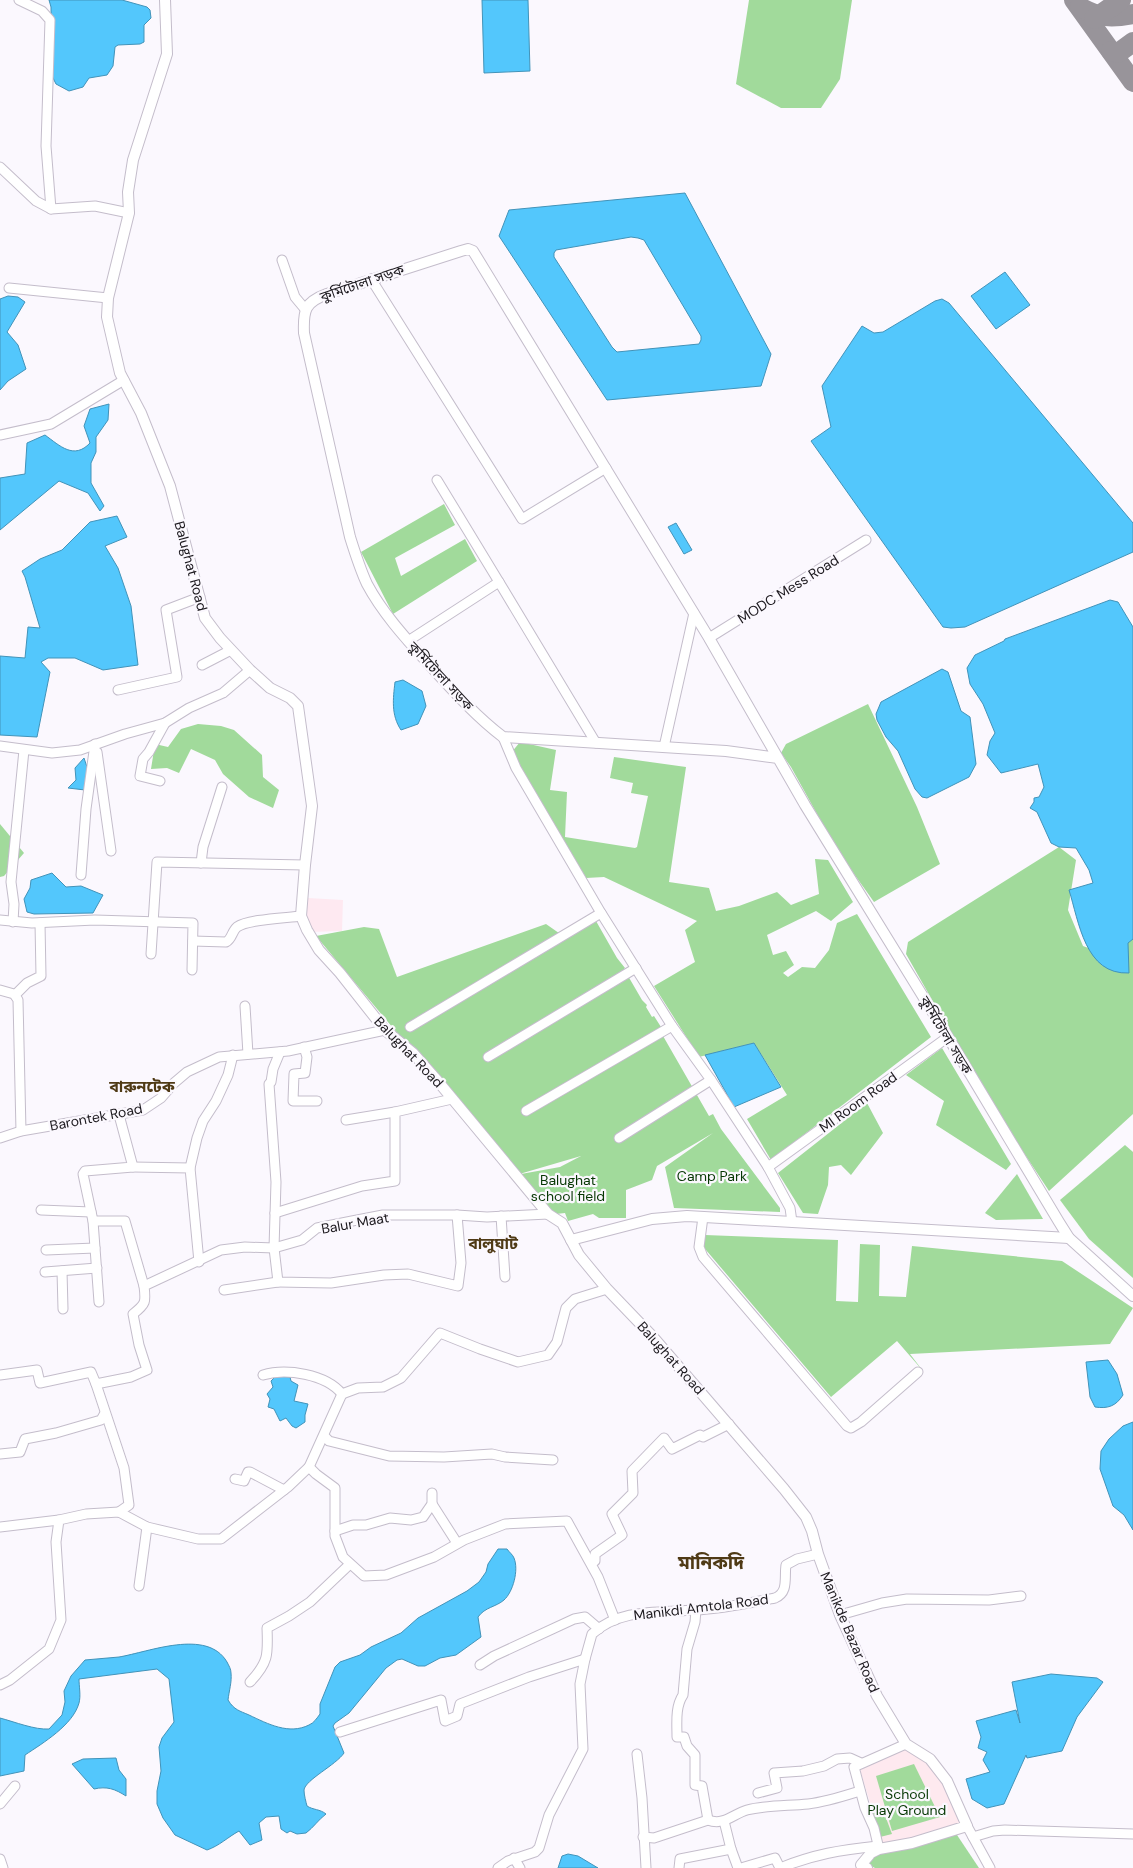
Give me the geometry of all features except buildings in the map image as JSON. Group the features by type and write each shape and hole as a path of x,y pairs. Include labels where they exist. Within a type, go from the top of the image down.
{"street":[{"path":"19,0 42,11 50,20 46,146 50,209"},
{"name":"Balughat Road","path":"165,0 166,54 133,160 128,192 129,213 108,298 106,317 120,373 141,413 170,486 205,618 250,670 270,688 290,698 298,706 300,712 312,806 301,916 319,950 385,1030 413,1053 548,1214 562,1223 579,1255 607,1289 653,1337 784,1488 806,1517 818,1554"},
{"path":"0,167 36,201 50,209 95,206 129,213"},
{"name":"কুর্মিটোলা সড়ক","path":"502,738 468,706 408,641 367,584 358,564 350,537 304,333 303,318 305,309 319,297 460,250 468,249 473,251 694,613 778,758 948,1037 1033,1181 1070,1238 1133,1296"},
{"path":"282,260 295,297 305,309"},
{"path":"371,280 522,519 606,468"},
{"path":"9,288 108,298"},
{"path":"0,436 51,424 124,380"},
{"path":"437,480 596,743"},
{"name":"MODC Mess Road","path":"709,638 866,540"},
{"path":"408,641 499,582"},
{"path":"118,690 177,677 166,610 200,597"},
{"path":"664,747 694,613"},
{"path":"202,665 231,650"},
{"path":"0,746 52,753 80,750 165,723 189,708 223,693 250,670"},
{"path":"160,781 140,776 143,758 150,752 165,723"},
{"path":"778,758 664,747 502,738 516,768 601,913 672,1026 711,1080 768,1168 790,1208 792,1222"},
{"path":"95,744 111,851"},
{"path":"81,875 86,809 95,744"},
{"path":"13,922 14,904 11,882 24,750"},
{"path":"201,863 203,847 222,787"},
{"path":"151,954 156,862 305,865"},
{"path":"410,1027 601,913"},
{"path":"193,941 226,942 229,941 236,928 245,923 301,916"},
{"path":"0,920 40,923 95,920 193,923 192,970"},
{"path":"15,995 26,983 41,976 40,923"},
{"path":"488,1057 636,968"},
{"path":"0,990 15,995 18,1000 21,1130"},
{"path":"245,1006 248,1054"},
{"path":"526,1111 672,1026"},
{"name":"Barontek Road","path":"0,1138 21,1130 143,1110 161,1098 187,1072 208,1062 233,1055 280,1052 359,1037 385,1030"},
{"name":"MI Room Road","path":"768,1168 948,1037"},
{"path":"304,1047 307,1057 305,1073 294,1074 293,1101 316,1101"},
{"path":"278,1282 274,1248 276,1182 269,1084 280,1052"},
{"path":"199,1262 190,1168 203,1121 216,1101 228,1075 233,1055"},
{"path":"619,1138 711,1080"},
{"path":"346,1120 395,1112 452,1099"},
{"path":"275,1213 362,1186 395,1180 395,1112"},
{"path":"119,1115 133,1167"},
{"path":"99,1302 92,1216 83,1172 133,1167 190,1168"},
{"path":"41,1210 125,1221 146,1298 143,1306 133,1314 138,1345 147,1370 131,1377 96,1384"},
{"path":"224,1290 278,1282 331,1283 384,1275 408,1274 458,1286 461,1263 457,1214"},
{"name":"Balur Maat","path":"144,1286 199,1262 211,1253 245,1247 274,1248 302,1240 317,1228 352,1221 383,1216 548,1214"},
{"path":"501,1216 506,1277"},
{"path":"571,1240 652,1219 687,1216 1070,1238"},
{"path":"703,1217 698,1247 703,1257 847,1426 851,1428 861,1422 918,1372"},
{"path":"46,1250 95,1248"},
{"path":"45,1272 96,1268"},
{"path":"62,1272 63,1310"},
{"path":"119,1512 147,1527 198,1539 221,1539 284,1490 309,1467 342,1394 358,1388 383,1388 401,1378 440,1333 480,1350 518,1362 548,1355 557,1342 566,1308 575,1300 607,1289"},
{"path":"0,1376 38,1370 40,1383 91,1372 124,1468 129,1505 119,1512 86,1514 59,1520 0,1527"},
{"path":"263,1375 285,1372 320,1378 337,1388 342,1394"},
{"path":"0,1454 20,1452 25,1439 56,1433 101,1420 105,1414"},
{"path":"591,1563 595,1561 595,1554 622,1535 612,1514 633,1493 632,1471 664,1438 672,1449 700,1434 703,1437 729,1424"},
{"path":"324,1436 329,1441 388,1456 444,1457 492,1454 505,1457 553,1460"},
{"path":"309,1467 335,1488 335,1531 342,1557 364,1576 386,1575 434,1557 458,1543 505,1524 567,1521 591,1563 615,1620"},
{"path":"235,1479 244,1481 248,1472 250,1472 284,1490"},
{"path":"335,1531 352,1525 372,1524 390,1518 411,1520 423,1518 432,1504 432,1493"},
{"path":"432,1504 458,1543"},
{"path":"0,1685 10,1680 49,1649 62,1620 56,1542 59,1520"},
{"path":"140,1586 147,1527"},
{"name":"Manikdi Amtola Road","path":"599,1629 615,1620 648,1612 696,1610 778,1598 782,1595 785,1584 786,1565 797,1559 818,1554"},
{"name":"Manikde Bazar Road","path":"818,1554 840,1615 877,1696 906,1744 930,1759 947,1781 967,1826"},
{"path":"250,1682 261,1670 266,1660 267,1628 290,1616 310,1602 350,1564"},
{"path":"840,1615 882,1603 907,1599 989,1600 1021,1596"},
{"path":"696,1610 695,1622 687,1649 683,1694 677,1709 677,1737 684,1737 686,1746 695,1755 695,1785 702,1786 708,1820"},
{"path":"480,1665 494,1656 574,1619 585,1616 599,1629 589,1639 580,1694 582,1749 549,1815 540,1848 535,1852 514,1858 498,1868"},
{"path":"340,1732 441,1700 445,1721 456,1716 460,1704 529,1677 585,1659"},
{"path":"879,1848 874,1828 865,1808 854,1767 906,1744"},
{"path":"637,1754 642,1798 646,1868"},
{"path":"773,1807 774,1790 777,1788 774,1773 803,1771 824,1766 837,1759 850,1758 861,1763"},
{"path":"0,1804 15,1786"},
{"path":"758,1793 774,1790"},
{"path":"643,1837 654,1838 708,1820 716,1823 724,1821 747,1810 810,1804 860,1791"},
{"path":"724,1821 731,1849 739,1868 775,1858 780,1868 832,1851 879,1848 912,1843 967,1826 990,1868"},
{"path":"973,1837 999,1830 1133,1834"},
{"path":"862,1867 871,1853 879,1848"},
{"path":"679,1868 680,1859 731,1849"},
{"path":"514,1858 520,1868"},
{"path":"0,1859 3,1868"}],"shaded area":[{"path":"308,898 343,900 342,931 310,932 304,907"},
{"path":"907,1748 931,1763 944,1781 965,1825 883,1846 859,1766"}],"green space":[{"path":"749,0 852,0 840,79 821,108 781,108 736,84"},
{"path":"444,504 455,525 395,558 401,576 465,539 477,561 393,614 361,552"},
{"path":"868,704 917,807 940,864 874,902 837,850 791,767 781,753 786,744"},
{"path":"198,724 221,726 234,730 262,755 263,777 279,790 273,808 249,797 223,774 215,760 191,749 179,773 167,768 151,769 155,744 168,747 181,729"},
{"path":"520,742 556,750 550,790 567,792 565,837 635,848 637,847 648,796 631,793 633,783 610,778 614,757 686,767 669,882 709,888 716,911 739,906 777,892 791,905 819,894 815,859 828,860 853,902 831,921 816,911 767,935 773,955 786,951 794,965 783,973 788,977 802,967 815,968 829,950 837,923 857,914 931,1037 771,1160 747,1119 787,1095 754,1043 699,1057 654,986 695,962 685,930 697,921 604,877 586,878 511,753"},
{"path":"0,824 24,853 4,876 0,877"},
{"path":"1059,847 1076,860 1068,910 1083,946 1118,959 1133,931 1133,1114 1049,1191 989,1100 906,954 908,942"},
{"path":"596,921 642,1000 647,1005 646,1007 652,1017 654,1016 661,1027 659,1029 709,1116 713,1114 721,1129 780,1208 780,1212 674,1208 665,1167 713,1133 657,1166 652,1180 626,1190 626,1218 599,1218 593,1214 568,1221 565,1213 556,1214 521,1174 560,1167 581,1156 516,1175 316,936 364,927 379,929 397,977 546,924 566,938"},
{"path":"942,1048 1011,1164 1006,1170 936,1125 944,1101 906,1075"},
{"path":"867,1103 883,1133 851,1175 841,1165 829,1167 828,1185 818,1214 803,1213 778,1173"},
{"path":"1125,1145 1133,1152 1133,1278 1089,1239 1060,1200"},
{"path":"1017,1174 1043,1219 996,1220 985,1213"},
{"path":"705,1235 838,1240 836,1301 858,1302 860,1244 880,1245 879,1296 906,1297 912,1246 1062,1261 1133,1308 1110,1344 910,1354 923,1371 897,1341 831,1397 700,1243"},
{"name":"School Play Ground","path":"914,1764 940,1817 892,1831 876,1776"},
{"path":"883,1810 892,1834 880,1837 873,1813"},
{"path":"955,1832 979,1868 875,1868 869,1865 865,1857"}],"water":[{"path":"49,0 122,0 147,7 150,10 151,18 144,25 144,42 140,44 118,45 115,47 113,66 107,75 89,78 83,87 69,91 56,84 52,76 51,7"},
{"path":"482,0 528,0 530,71 484,73"},
{"path":"685,193 771,354 761,386 607,400 499,236 509,210","holes":["631,237 644,240 701,336 699,344 617,352 554,257 556,250"]},
{"path":"1005,272 1030,305 996,329 971,296"},
{"path":"8,296 18,297 25,302 7,332 18,345 26,369 8,381 0,390 0,299"},
{"path":"942,299 949,303 1133,523 1133,552 965,627 951,628 943,627 811,441 831,427 822,386 862,326 874,333 883,332 935,301"},
{"path":"109,404 108,420 96,437 96,452 91,463 91,483 104,506 100,511 88,493 59,481 0,530 0,478 25,474 27,443 45,435 67,450 73,451 84,448 90,443 84,426 90,409"},
{"path":"117,516 127,537 105,546 118,568 131,606 138,665 103,670 75,658 48,658 41,662 50,672 37,737 0,735 0,656 25,658 28,627 40,628 22,571 40,559 62,550 90,522"},
{"path":"676,523 692,550 684,554 668,527"},
{"path":"1110,600 1118,602 1133,627 1133,939 1128,943 1129,973 1114,971 1102,965 1093,956 1086,944 1069,890 1093,883 1089,870 1076,848 1059,847 1051,843 1037,812 1030,808 1034,798 1039,797 1044,787 1038,764 1001,773 987,755 990,741 995,733 983,704 970,684 967,668 975,655 1005,639"},
{"path":"942,669 948,672 961,711 970,717 976,764 969,777 927,798 922,797 915,789 898,751 886,737 876,714 881,702"},
{"path":"403,680 422,691 426,706 418,724 401,730 394,713 393,701 395,682"},
{"path":"84,758 88,770 85,790 68,788 76,780 75,768"},
{"path":"52,873 66,887 81,886 103,895 93,913 34,914 27,912 24,899 30,888 31,880"},
{"path":"754,1043 781,1087 734,1107 705,1055"},
{"path":"1108,1360 1117,1374 1123,1395 1111,1406 1104,1408 1095,1407 1090,1397 1086,1362"},
{"path":"276,1376 290,1377 291,1381 298,1385 294,1401 308,1404 305,1422 296,1428 286,1418 280,1421 274,1409 268,1407 270,1399 267,1394 273,1387 271,1381"},
{"path":"1133,1422 1133,1530 1124,1515 1113,1506 1100,1469 1101,1451 1109,1439 1123,1426"},
{"path":"498,1549 507,1549 513,1557 516,1568 514,1580 510,1592 504,1600 484,1611 478,1617 481,1637 456,1655 440,1658 425,1666 418,1666 402,1659 397,1660 386,1668 349,1713 335,1723 333,1726 344,1753 315,1777 304,1790 307,1806 326,1814 306,1833 297,1834 290,1831 287,1833 281,1829 279,1816 266,1817 259,1823 262,1840 250,1845 239,1831 207,1850 175,1835 163,1818 157,1804 157,1791 161,1771 159,1747 162,1738 174,1722 169,1679 157,1669 79,1679 79,1703 71,1719 56,1733 25,1755 24,1771 0,1776 0,1718 31,1727 49,1729 62,1715 65,1702 64,1691 71,1676 85,1660 119,1657 161,1647 192,1644 206,1646 218,1652 227,1662 231,1672 228,1700 235,1708 264,1722 286,1729 301,1728 309,1725 320,1714 320,1704 335,1667 340,1662 360,1655 371,1647 401,1633 418,1618 467,1591 479,1582"},
{"path":"1051,1674 1097,1678 1103,1682 1077,1717 1062,1751 1027,1758 1026,1755 1004,1804 987,1808 972,1799 966,1779 990,1772 983,1760 987,1752 978,1748 981,1737 976,1721 1016,1710 1020,1723 1012,1682"},
{"path":"116,1758 119,1770 126,1779 126,1796 111,1789 94,1789 72,1764 83,1759"},
{"path":"568,1854 578,1856 598,1868 558,1868 562,1856"}],"taxiway":[{"path":"1074,0 1133,82"},
{"path":"1094,19 1121,0"},
{"path":"1080,7 1106,16 1133,14"},
{"path":"1111,51 1118,53 1133,42"}],"district":[{"name":"বারুনটেক","path":"142,1086"},
{"name":"বালুঘাট","path":"493,1243"},
{"name":"মানিকদি","path":"711,1562"}],"park label":[{"name":"Camp Park","path":"712,1176"},
{"name":"Balughat school field","path":"568,1188"}]}
